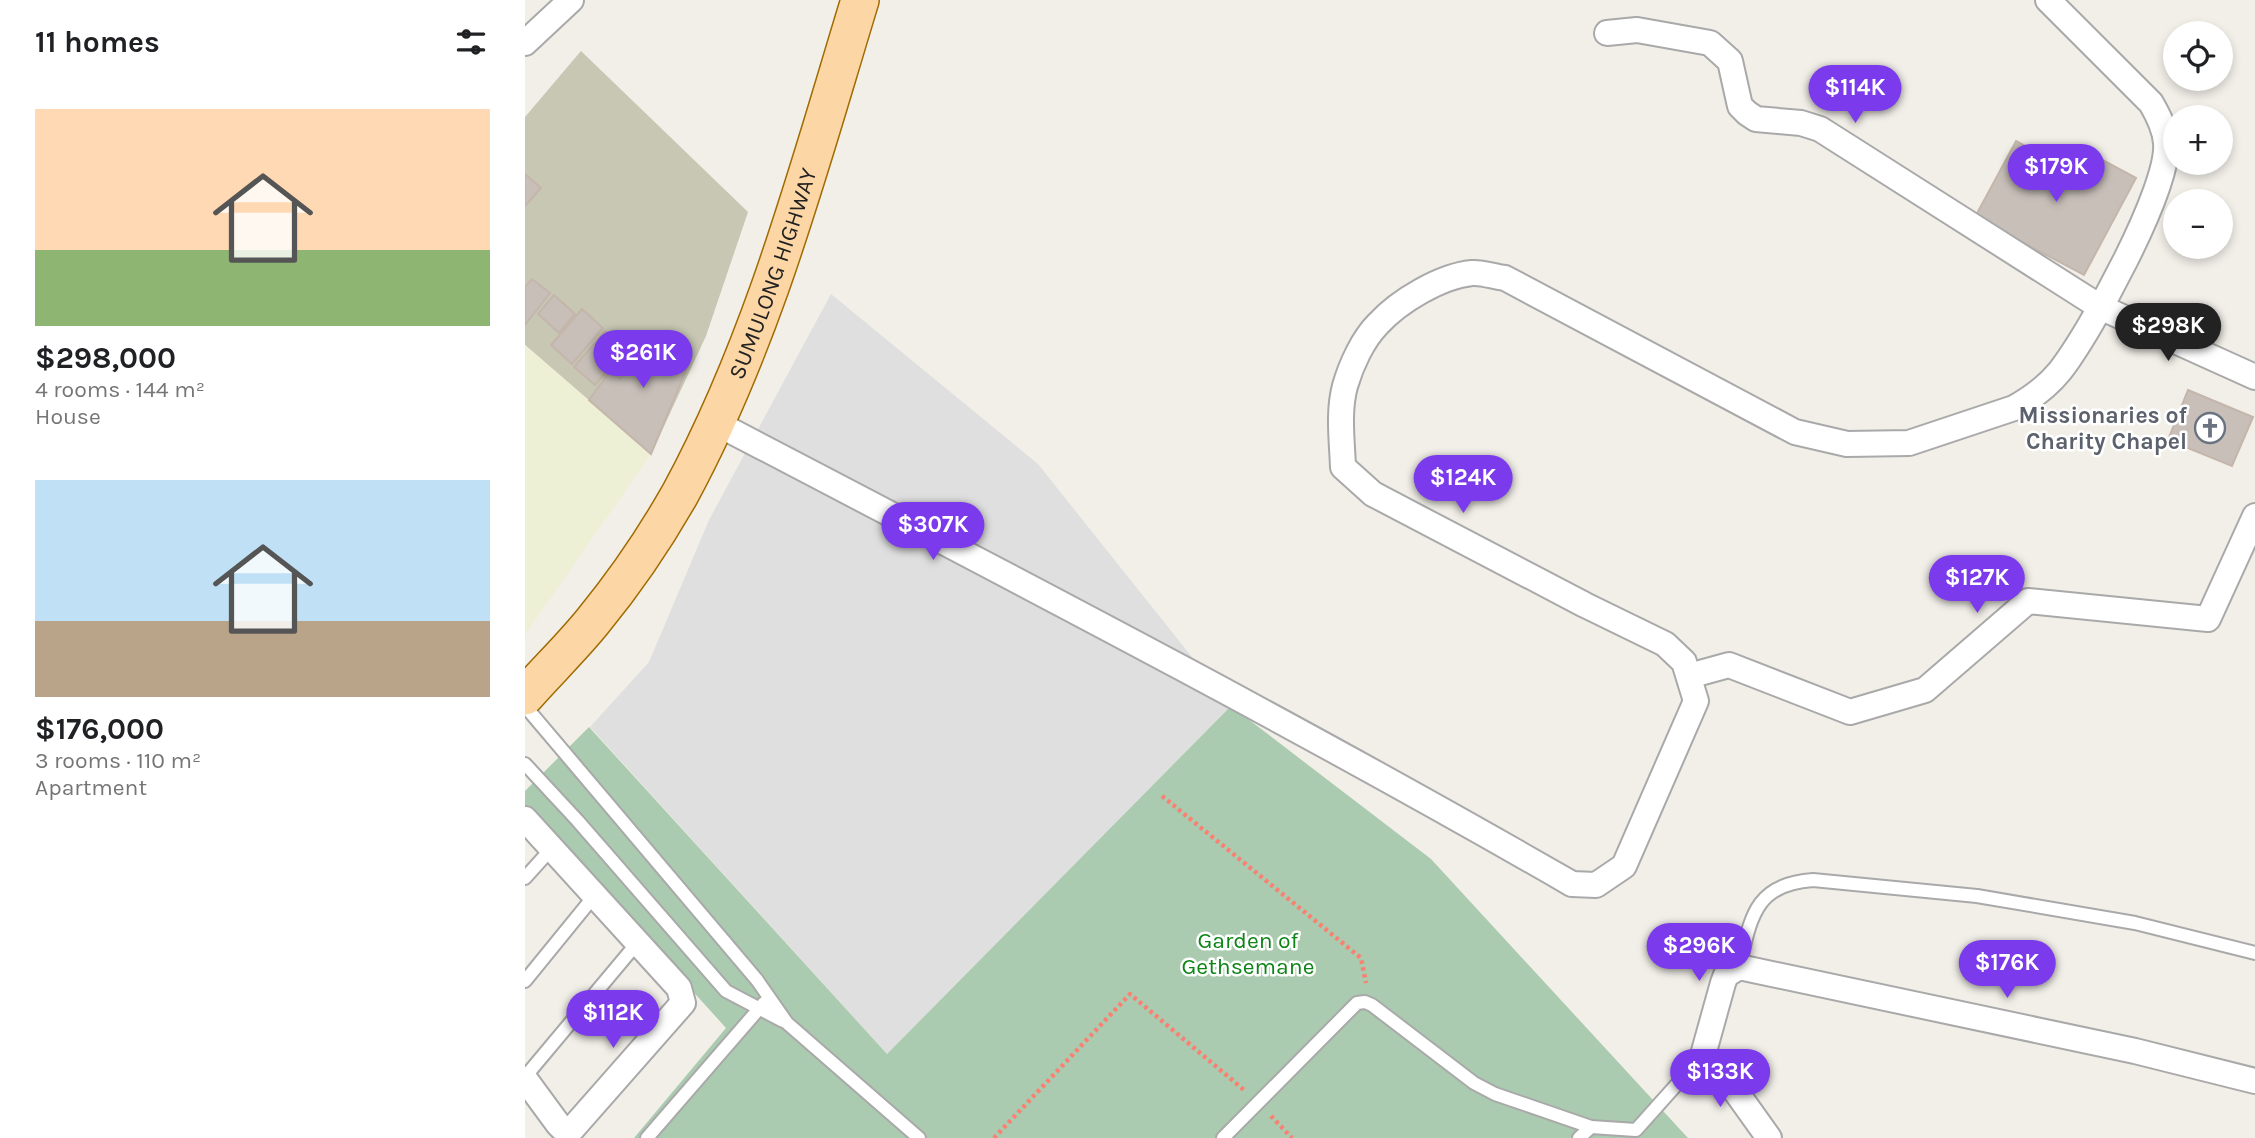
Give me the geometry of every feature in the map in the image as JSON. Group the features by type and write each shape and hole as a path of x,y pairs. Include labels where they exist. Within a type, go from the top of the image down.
{"main road":[{"name":"SUMULONG HIGHWAY","path":"525,696 593,622 627,577 679,496 716,422 772,282 859,0"}],"street":[{"path":"525,43 571,0"},
{"path":"716,422 1183,667 1426,800 1572,884 1596,885 1624,866 1696,701 1684,662 1665,644 1585,606 1373,494 1343,467 1341,410 1345,385 1357,356 1377,324 1406,300 1440,282 1474,273 1504,278 1795,432 1847,444 1909,443 2014,408 2040,392 2060,370 2100,307 2154,200 2164,170 2166,143 2160,120 2151,103 2048,0"},
{"path":"1607,33 1637,30 1710,43 1730,61 1740,106 1747,113 1756,118 1801,123 1819,129 2100,307 2255,377"},
{"path":"1689,677 1729,665 1850,712 1925,690 2028,601 2208,620 2255,516"},
{"path":"525,819 679,988 683,1003 573,1128 562,1128 558,1124 525,1078"},
{"path":"1769,1138 1734,1089 1703,1055 1726,975 1739,967 2135,1051 2255,1082"}],"lane":[{"path":"525,706 787,1023 919,1138"},
{"path":"525,764 726,991 787,1023"},
{"path":"525,878 552,848"},
{"path":"1739,967 1750,920 1769,893 1791,881 1813,880 1977,896 2135,923 2255,953"},
{"path":"525,981 594,895"},
{"path":"525,1078 638,942"},
{"path":"647,1138 769,998"},
{"path":"1223,1138 1350,1007 1357,1003 1372,1005 1474,1083 1495,1094 1591,1126 1639,1134 1703,1055"},
{"path":"1579,1138 1591,1126"}],"path":[{"path":"1162,796 1361,958 1367,979 1365,1002"},
{"path":"994,1138 1130,994 1257,1101 1292,1138"}],"shaded area":[{"path":"581,51 748,212 706,336 651,454 525,345 525,117"},
{"path":"831,294 1038,464 1231,706 887,1054 590,727 649,662 709,520"},
{"path":"525,345 651,454 525,635"}],"green space":[{"name":"Garden of Gethsemane","path":"1231,706 1431,859 1688,1138 634,1138 726,1028 525,806 525,791 589,727 887,1054"}],"building":[{"path":"2016,141 2074,173 2086,151 2136,178 2084,275 1975,217"},
{"path":"525,174 541,188 525,206"},
{"path":"532,279 550,293 525,325 525,287"},
{"path":"554,295 575,314 559,333 538,314"},
{"path":"582,309 603,328 572,364 551,345"},
{"path":"605,331 626,350 595,385 574,367"},
{"path":"638,334 692,356 651,454 589,400 611,370 620,379"},
{"name":"Missionaries of Charity Chapel","path":"2188,390 2253,417 2232,466 2168,440"}],"place":[{"name":"Missionaries of Charity Chapel","path":"2210,428"}]}
